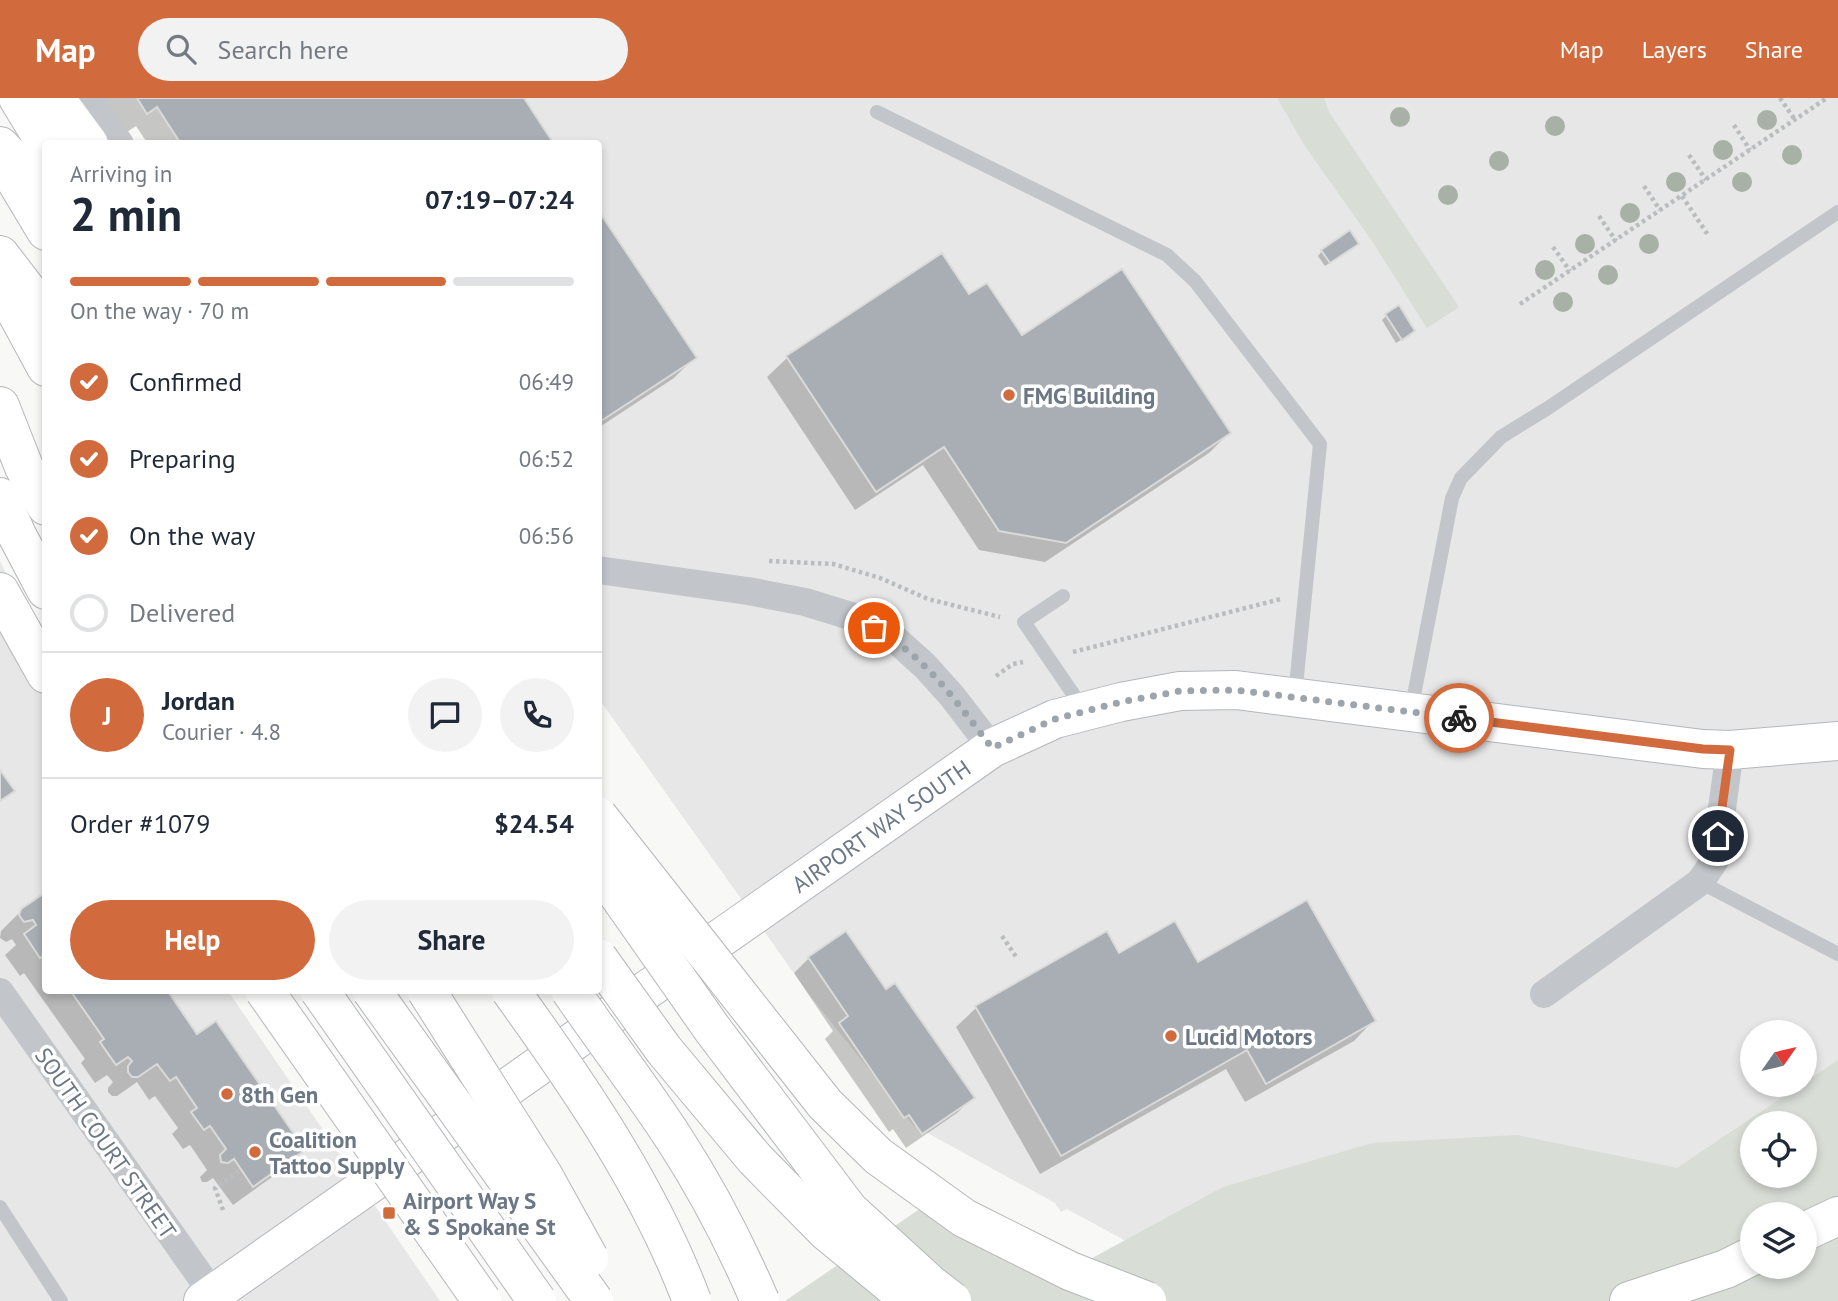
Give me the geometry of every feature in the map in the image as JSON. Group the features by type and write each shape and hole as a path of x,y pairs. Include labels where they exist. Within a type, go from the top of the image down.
{"main road":[{"path":"18,98 44,140"},
{"path":"55,98 86,140"},
{"path":"0,146 42,189"},
{"path":"0,153 42,224"},
{"path":"0,255 42,310"},
{"path":"0,282 42,360"},
{"path":"0,406 24,467 42,499"},
{"path":"0,497 42,583"},
{"path":"0,592 42,667"},
{"name":"AIRPORT WAY SOUTH","path":"208,1297 992,748 1055,719 1180,691 1236,690 1703,749 1730,750 1838,741"},
{"path":"602,821 825,1104 878,1156 964,1218 1070,1271 1147,1301"},
{"path":"602,872 713,1030 849,1210 952,1301"},
{"path":"602,964 664,1050 755,1159 826,1231 911,1301"},
{"path":"267,994 482,1301"},
{"path":"322,994 537,1301"},
{"path":"374,994 594,1301"},
{"path":"429,994 543,1175 613,1301"},
{"path":"493,994 541,1064"},
{"path":"513,994 603,1126 647,1203 692,1301"},
{"path":"573,994 691,1165 733,1241 760,1301"},
{"path":"1817,1226 1838,1216"},
{"path":"1629,1301 1740,1262"}],"street":[{"path":"88,98 117,140"},
{"path":"602,571 748,591 805,602 854,617 895,639 925,666 953,696 992,748"},
{"path":"1544,994 1700,881 1715,860 1730,750"},
{"name":"SOUTH COURT STREET","path":"0,992 208,1297"}],"lane":[{"path":"877,112 1167,255 1195,281 1320,444 1295,697"},
{"path":"1411,712 1452,498 1461,478 1501,437 1838,212"},
{"path":"1063,596 1024,622 1085,711"},
{"path":"1700,881 1838,954"},
{"path":"0,1207 61,1301"}],"path":[{"path":"1780,98 1795,120"},
{"path":"1520,304 1827,98"},
{"path":"1734,125 1751,150"},
{"path":"1689,155 1706,180"},
{"path":"1644,186 1661,210"},
{"path":"1682,196 1709,235"},
{"path":"1599,216 1616,241"},
{"path":"1553,247 1570,271"},
{"path":"996,676 1013,664 1092,648 1305,593"},
{"path":"953,607 1024,622"},
{"path":"1002,936 1017,958"},
{"path":"223,1210 215,1188 239,1171"}],"shaded area":[{"path":"170,98 1838,98 1838,1159 1817,1137 1817,1111 1740,1111 1740,1178 1185,1273 1067,1209 1061,1212 1055,1203 913,1125 808,993 602,703 602,140 200,140"},
{"path":"1277,98 1324,98 1329,112 1459,307 1427,328 1372,241 1305,146"},
{"path":"0,561 42,652 42,994 230,994 440,1301 0,1301"},
{"path":"1838,1060 1838,1301 785,1301 940,1195 1072,1269 1223,1187 1372,1143 1517,1135 1677,1168 1740,1126 1740,1188 1817,1188 1817,1111 1762,1111 1783,1097 1817,1097 1817,1074"}],"building":[{"path":"137,98 524,98 551,140 178,140 157,107 147,114"},
{"path":"602,216 697,358 602,420"},
{"path":"1350,230 1359,244 1330,263 1321,250"},
{"name":"FMG Building","path":"942,253 969,294 987,283 1022,335 1122,269 1231,433 1066,543 999,531 944,447 876,492 786,356"},
{"path":"1399,305 1415,331 1402,340 1385,314"},
{"path":"0,770 15,791 0,801"},
{"path":"42,895 40,958 24,934 36,925 33,920 24,922 19,915 21,909"},
{"name":"Lucid Motors","path":"1307,900 1376,1021 1266,1084 1247,1050 1061,1156 975,1006 1107,931 1119,953 1175,921 1198,962"},
{"path":"846,931 886,989 895,983 975,1098 922,1134 909,1115 904,1118 839,1023 848,1016 808,957"},
{"name":"8th Gen","path":"73,994 170,994 197,1034 216,1021 305,1150 253,1187 234,1159 228,1163 221,1162 220,1155 226,1149 210,1126 204,1130 191,1112 197,1108 176,1077 170,1081 157,1064 138,1077 132,1077 128,1066 132,1061 128,1057 116,1065 100,1042 104,1039"}],"way so far":[{"path":"874,628 895,639 925,666 953,696 992,748 1055,719 1121,702 1180,691 1236,690 1459,718"}],"place":[{"name":"FMG Building","path":"1009,395"},
{"name":"Lucid Motors","path":"1171,1036"},
{"name":"8th Gen","path":"227,1094"},
{"name":"Coalition Tattoo Supply","path":"255,1152"},
{"name":"Airport Way S & S Spokane St","path":"389,1213"}],"route":[{"path":"1459,718 1703,749 1730,750 1718,836"}]}
